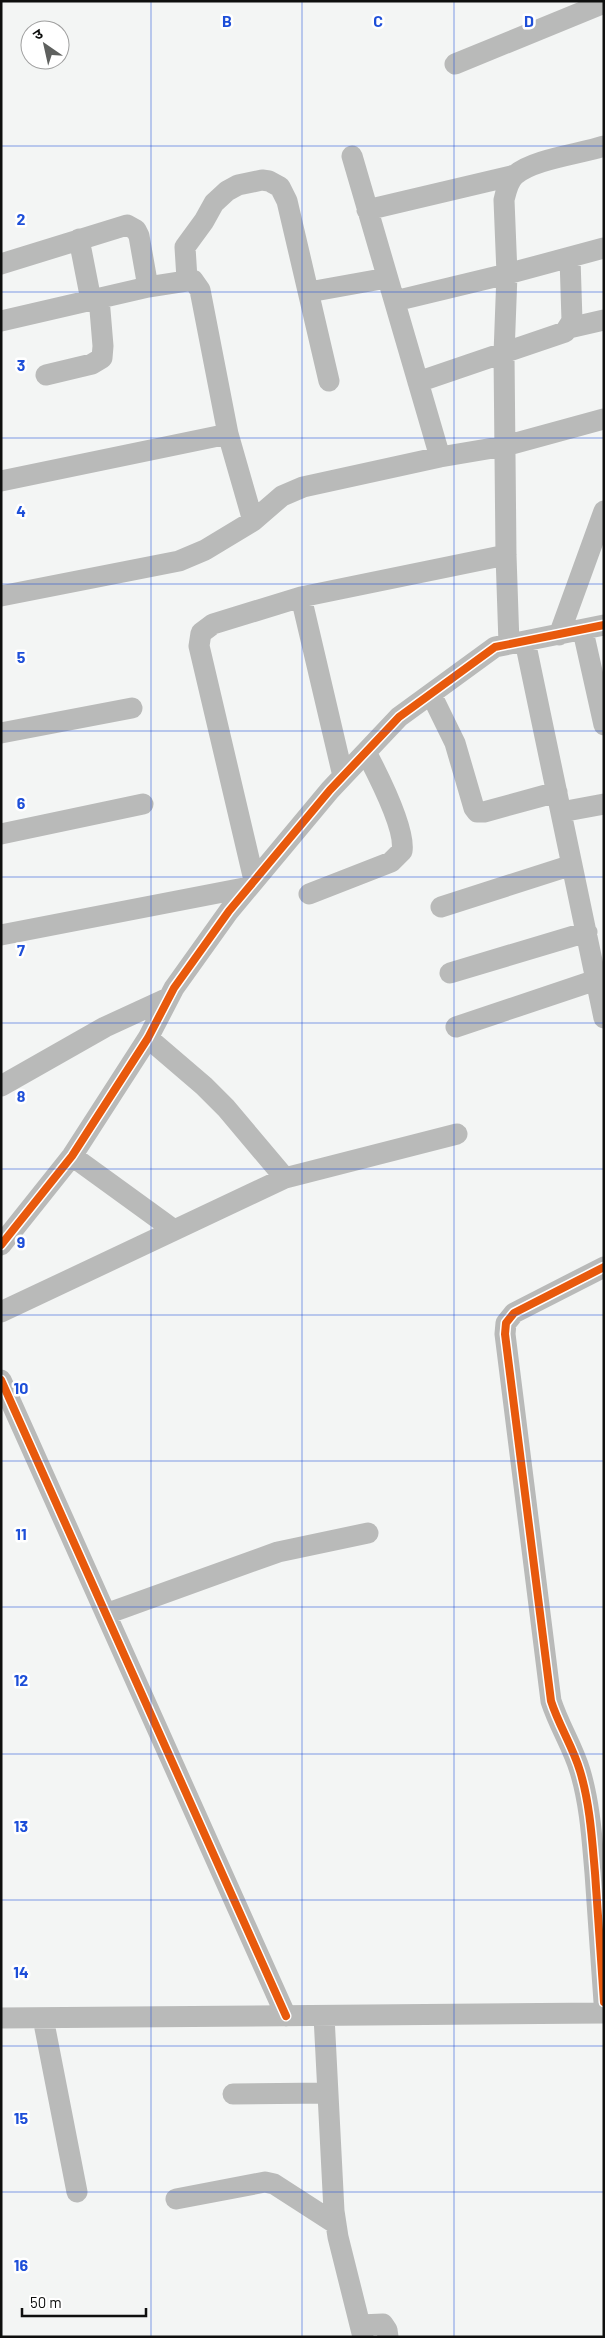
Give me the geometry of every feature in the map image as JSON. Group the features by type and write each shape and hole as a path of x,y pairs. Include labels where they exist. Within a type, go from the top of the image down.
{"street":[{"path":"455,64 604,3"},
{"path":"367,210 515,175 549,160 603,153"},
{"path":"352,156 440,457"},
{"path":"456,1027 601,999 559,802 517,642 506,556 504,354 507,274 504,200 506,188 515,175"},
{"path":"188,279 185,247 219,196 238,185 269,181 280,187 287,201 329,381"},
{"path":"1,264 119,226 132,226 139,236 148,287"},
{"path":"46,375 92,364 102,358 103,346 95,299 80,239"},
{"path":"394,301 604,248"},
{"path":"570,258 572,312 570,328"},
{"path":"309,292 387,278"},
{"path":"1,321 148,287 188,279 196,282 200,290 228,434 253,521"},
{"path":"418,382 559,335 570,328 604,320"},
{"path":"1,596 179,561 205,550 253,521 271,504 303,487 440,457 505,446 604,419"},
{"path":"1,481 228,434"},
{"path":"559,635 604,511"},
{"path":"252,883 198,638 201,633 213,624 301,597 506,556"},
{"path":"301,597 343,776"},
{"path":"1,1245 72,1156 148,1038 168,998 229,910 343,776 399,717 495,646 583,631 604,625"},
{"path":"583,631 604,725"},
{"path":"431,694 454,743 474,808 477,812 559,802 604,804"},
{"path":"1,733 132,708"},
{"path":"310,894 391,862 402,851 402,838 387,795 366,752"},
{"path":"1,834 143,804"},
{"path":"441,907 572,865"},
{"path":"1,935 252,883"},
{"path":"450,973 587,932"},
{"path":"1,1086 105,1027 168,998"},
{"path":"148,1038 204,1086 226,1108 285,1178"},
{"path":"1,1312 285,1178 457,1134"},
{"path":"72,1156 174,1230"},
{"path":"604,1266 514,1313 506,1323 505,1334 549,1688 556,1717 570,1743 580,1771 588,1809 604,2002"},
{"path":"1,1380 286,2016"},
{"path":"106,1614 278,1552 368,1533"},
{"path":"1,2018 604,2013"},
{"path":"324,2016 336,2224 362,2331 383,2324 387,2330 388,2337"},
{"path":"43,2018 77,2192"},
{"path":"234,2094 327,2093"},
{"path":"176,2199 265,2182 274,2184 336,2224"}],"cycle path":[{"path":"1,1245 72,1156 148,1038 174,988 229,911 330,790 399,717 495,647 604,625"},
{"path":"604,1267 514,1313 506,1323 505,1334 551,1701 577,1762 583,1783 592,1834 604,2002"},
{"path":"1,1380 286,2016"}]}
